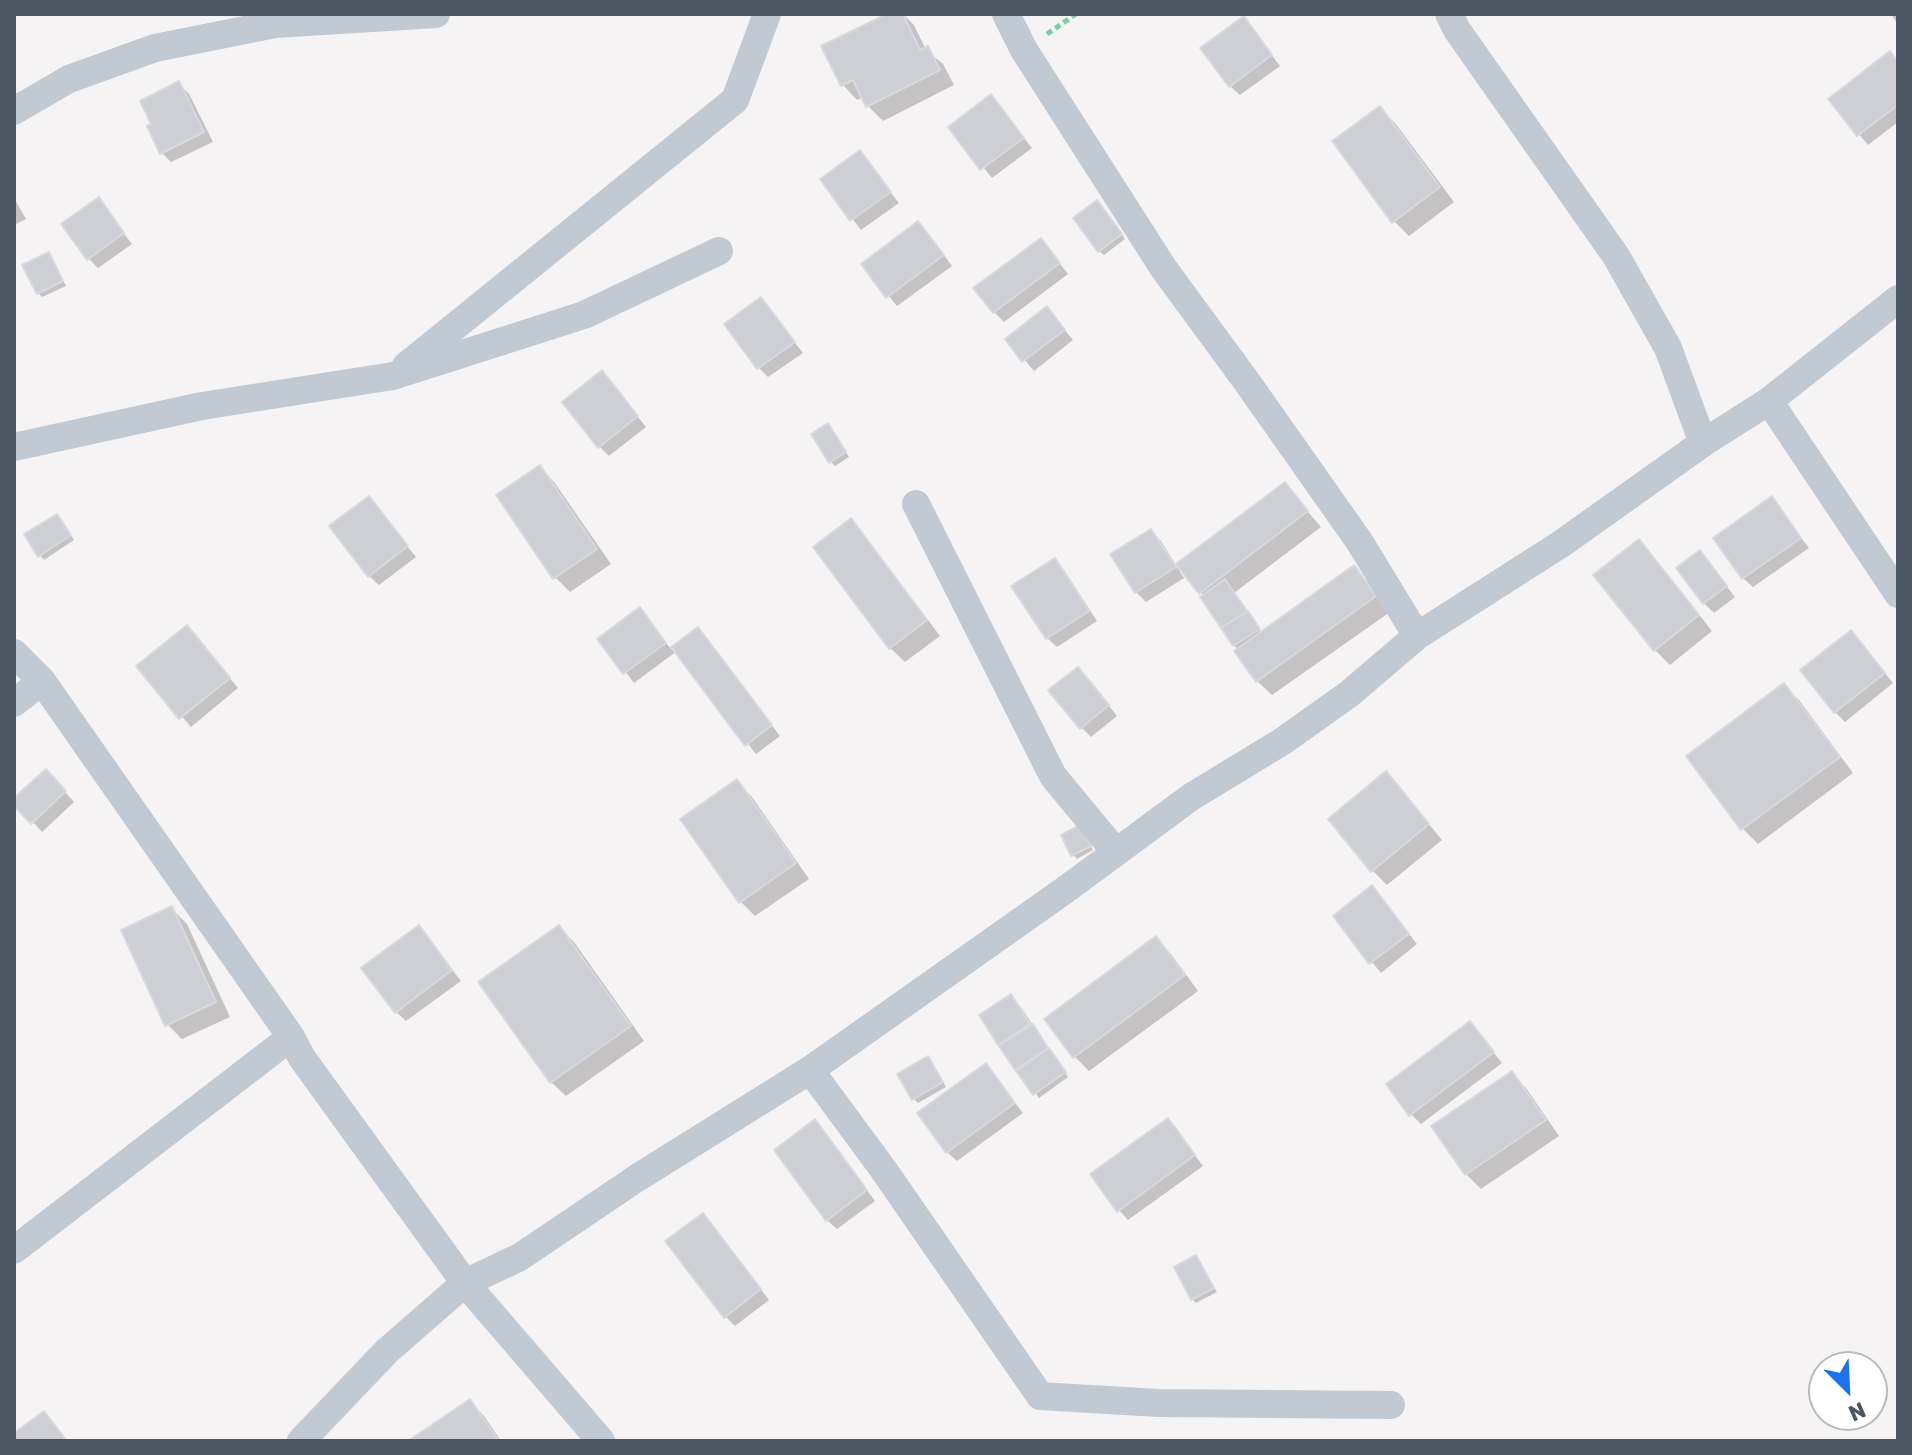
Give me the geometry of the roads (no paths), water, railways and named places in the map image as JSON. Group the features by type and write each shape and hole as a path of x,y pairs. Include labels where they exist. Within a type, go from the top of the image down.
{"street":[{"path":"14,111 69,79 155,48 275,24 436,14"},
{"path":"393,376 735,100 767,14"},
{"path":"1006,14 1024,50 1164,269 1350,529 1417,636"},
{"path":"1449,14 1457,30 1616,256 1668,348 1703,443"},
{"path":"14,447 202,406 393,376 584,315 719,251"},
{"path":"301,1441 387,1351 465,1283 520,1257 637,1178 810,1070 1191,797 1283,741 1349,694 1417,636 1561,544 1703,443 1769,401 1898,299"},
{"path":"1769,401 1898,594"},
{"path":"916,504 1053,776 1115,851"},
{"path":"14,653 42,681 291,1037 302,1058 465,1283 601,1441"},
{"path":"14,703 42,681"},
{"path":"14,1250 291,1037"},
{"path":"810,1070 883,1169 1040,1396 1158,1403 1391,1405"}]}
